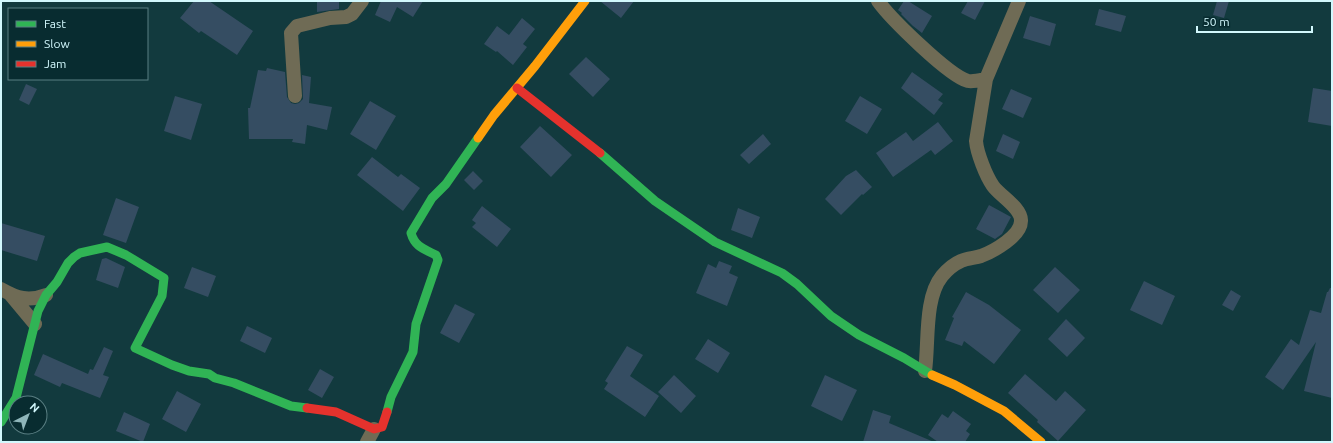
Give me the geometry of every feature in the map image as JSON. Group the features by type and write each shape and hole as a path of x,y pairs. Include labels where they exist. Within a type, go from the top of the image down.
{"street":[{"path":"295,96 291,33 294,28 330,18 346,17 352,14 362,1"},
{"path":"1,422 16,398 38,311 46,295 57,282 68,263 74,257 80,253 107,247 126,255 164,278 162,296 135,348 172,365 189,371 209,374 215,378 267,395 291,406 323,409 336,412 374,429 382,427 391,397 412,352 416,324 438,260 436,255 420,247 413,240 411,233 432,198 446,184 494,115 554,42 585,1"},
{"path":"878,1 909,35 954,74 968,81 986,79"},
{"path":"925,371 930,301 941,277 950,267 961,260 981,256 1006,242 1018,230 1022,222 1020,214 993,186 977,149 976,141 986,79 1019,1"},
{"path":"516,88 608,159 655,201 715,242 782,273 797,284 831,316 859,335 904,358 925,371 1004,411 1041,442"},
{"path":"5,292 33,300 46,295"},
{"path":"5,292 35,324"},
{"path":"367,442 374,429"}],"building":[{"path":"194,1 209,1 253,31 237,55 201,31 199,33 180,18"},
{"path":"317,1 339,1 339,9 317,12"},
{"path":"381,1 423,1 413,17 397,7 390,22 375,15"},
{"path":"600,1 634,1 621,18"},
{"path":"904,1 908,1 932,16 922,33 898,10"},
{"path":"968,1 985,1 975,20 961,13"},
{"path":"1217,1 1229,1 1224,18 1213,15"},
{"path":"1099,9 1126,16 1121,32 1095,25"},
{"path":"1030,16 1056,24 1050,46 1023,38"},
{"path":"522,18 535,29 523,44 527,47 513,65 497,51 496,52 484,44 497,26 509,35"},
{"path":"586,57 610,79 593,97 569,74"},
{"path":"267,68 285,72 287,97 291,103 295,104 299,103 303,99 302,75 311,77 309,103 332,107 327,130 307,125 305,144 292,142 293,139 249,139 248,108 250,108 258,70 266,71"},
{"path":"912,72 943,94 938,100 943,103 934,115 901,88"},
{"path":"26,84 37,89 29,105 19,100"},
{"path":"1313,88 1332,91 1332,126 1308,122"},
{"path":"1011,89 1032,98 1023,118 1002,109"},
{"path":"175,96 202,104 191,140 164,131"},
{"path":"860,96 882,109 867,134 845,121"},
{"path":"370,101 396,116 376,150 350,134"},
{"path":"938,122 953,141 935,155 931,150 893,177 876,153 906,132 913,141"},
{"path":"540,126 572,155 551,177 520,147"},
{"path":"763,134 771,144 749,164 740,155"},
{"path":"1003,134 1020,142 1013,159 996,151"},
{"path":"372,157 398,177 401,174 420,188 403,211 357,175"},
{"path":"856,170 872,187 863,195 862,194 841,215 825,199 846,176"},
{"path":"473,171 483,181 474,190 464,180"},
{"path":"116,198 139,207 126,243 103,235"},
{"path":"989,205 1011,217 1002,234 995,239 976,229"},
{"path":"482,206 511,229 497,247 472,227 476,223 472,220"},
{"path":"738,208 760,217 752,238 731,230"},
{"path":"1,223 45,236 37,261 1,250"},
{"path":"106,258 125,267 118,288 96,280 102,259"},
{"path":"719,261 732,266 729,273 738,277 727,306 696,293 708,264 716,268"},
{"path":"192,267 216,276 208,297 184,288"},
{"path":"1055,267 1080,290 1058,313 1033,290"},
{"path":"1144,281 1175,296 1162,325 1130,310"},
{"path":"1330,288 1332,288 1332,398 1304,391 1316,342 1283,390 1265,377 1291,339 1299,345 1310,310 1321,313 1327,292"},
{"path":"1231,290 1241,296 1233,311 1222,305"},
{"path":"966,292 989,305 1021,330 994,364 964,341 962,346 945,340 954,318 952,317"},
{"path":"455,304 475,314 459,343 440,333"},
{"path":"1066,319 1085,338 1067,357 1048,339"},
{"path":"247,326 272,338 265,353 240,341"},
{"path":"708,339 730,353 718,373 695,359"},
{"path":"627,346 643,355 630,376 659,396 645,417 604,389 608,383 605,381"},
{"path":"104,347 113,351 103,375 109,377 100,398 62,383 60,387 34,375 43,354 88,374 90,369 93,370"},
{"path":"320,369 334,377 322,398 308,390"},
{"path":"1025,374 1056,401 1065,391 1086,410 1058,441 1037,422 1038,420 1008,393"},
{"path":"674,375 696,396 681,413 658,392"},
{"path":"825,375 857,390 842,421 811,406"},
{"path":"177,391 201,404 186,432 162,419"},
{"path":"873,410 891,416 889,423 934,442 863,442"},
{"path":"953,411 971,424 966,431 970,434 965,442 938,442 928,435 942,414 948,418"},
{"path":"124,412 150,424 143,442 116,431"}],"traffic: fast":[{"path":"387,412 391,397 413,352 416,324 438,260 436,255 418,245 411,233 432,198 446,184 478,138"},
{"path":"600,153 655,201 715,242 782,273 797,284 831,316 859,335 904,358 932,375"},
{"path":"1,422 16,398 38,311 46,295 57,282 68,263 74,257 80,253 107,247 126,255 164,278 162,296 135,348 189,371 209,374 215,378 234,383 291,406 307,408"}],"traffic: slow":[{"path":"478,138 494,115 535,66 585,1"},
{"path":"932,375 955,385 1004,411 1041,442"}],"traffic: jam":[{"path":"517,88 600,153"},
{"path":"307,408 336,412 374,429 382,427 387,412"}]}
